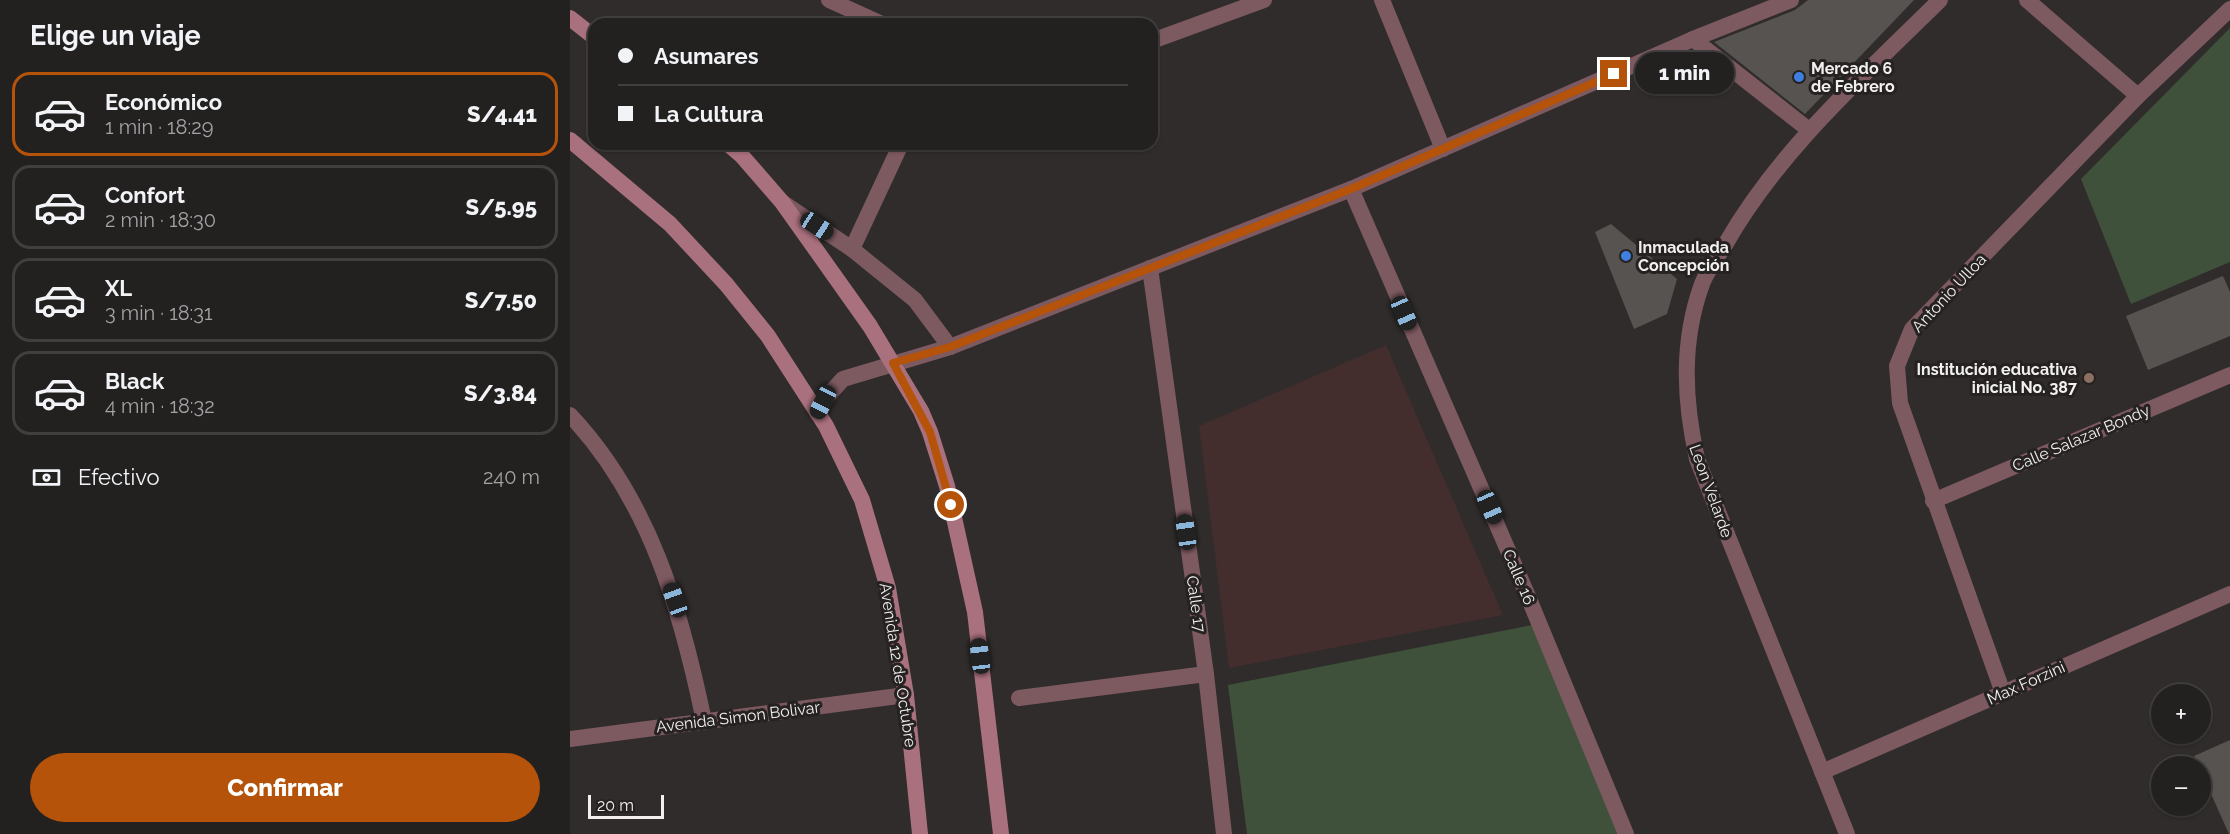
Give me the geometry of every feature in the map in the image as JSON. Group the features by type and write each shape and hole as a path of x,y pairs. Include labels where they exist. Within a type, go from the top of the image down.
{"main road":[{"path":"570,18 588,32"},
{"name":"Avenida 12 de Octubre","path":"570,140 670,224 726,284 768,336 817,413 862,500 888,588 906,695 920,834"},
{"path":"735,150 782,202 893,363 930,432 949,498 975,612 1001,834"}],"street":[{"path":"829,0 869,18"},
{"path":"1158,39 1263,0"},
{"path":"1382,0 1443,149"},
{"path":"817,413 823,402 843,379 950,347 1351,189 1693,39 1791,0"},
{"name":"Leon Velarde","path":"1847,834 1697,459 1689,422 1685,382 1688,341 1703,283 1741,216 1809,130 1940,0"},
{"path":"2026,0 2138,96"},
{"name":"Antonio Ulloa","path":"2003,693 1900,403 1897,366 1912,329 2138,96 2230,9"},
{"path":"1693,39 1809,130"},
{"path":"852,249 899,150"},
{"name":"Calle 16","path":"1351,189 1527,594 1626,834"},
{"path":"782,202 852,249 915,300 950,347"},
{"name":"Calle 17","path":"1150,268 1206,674 1224,834"},
{"name":"Calle Salazar Bondy","path":"1933,501 2230,375"},
{"path":"570,415 582,428 618,480 653,539 675,600 704,721"},
{"name":"Max Forzini","path":"1822,772 2230,594"},
{"path":"1019,698 1206,674"},
{"name":"Avenida Simon Bolivar","path":"570,739 906,695"}],"shaded area":[{"path":"1386,345 1503,615 1229,668 1199,426"}],"green space":[{"path":"2230,28 2230,262 2131,304 2081,179"},
{"path":"1537,624 1623,834 1247,834 1228,685"}],"building":[{"name":"Mercado 6 de Febrero","path":"1808,0 1914,0 1805,114 1714,42 1795,10"},
{"name":"Inmaculada Concepción","path":"1611,224 1677,279 1667,314 1634,329 1595,232"},
{"path":"2223,276 2230,292 2230,336 2148,370 2126,316"},
{"path":"2230,740 2230,834 2211,794 2211,756 2194,756"}],"place":[{"name":"Mercado 6 de Febrero","path":"1799,77"},
{"name":"Inmaculada Concepción","path":"1626,256"},
{"name":"Institución educativa inicial No. 387","path":"2089,378"}],"route":[{"path":"951,505 930,432 921,411 893,363 950,347 1351,189 1614,74"}]}
